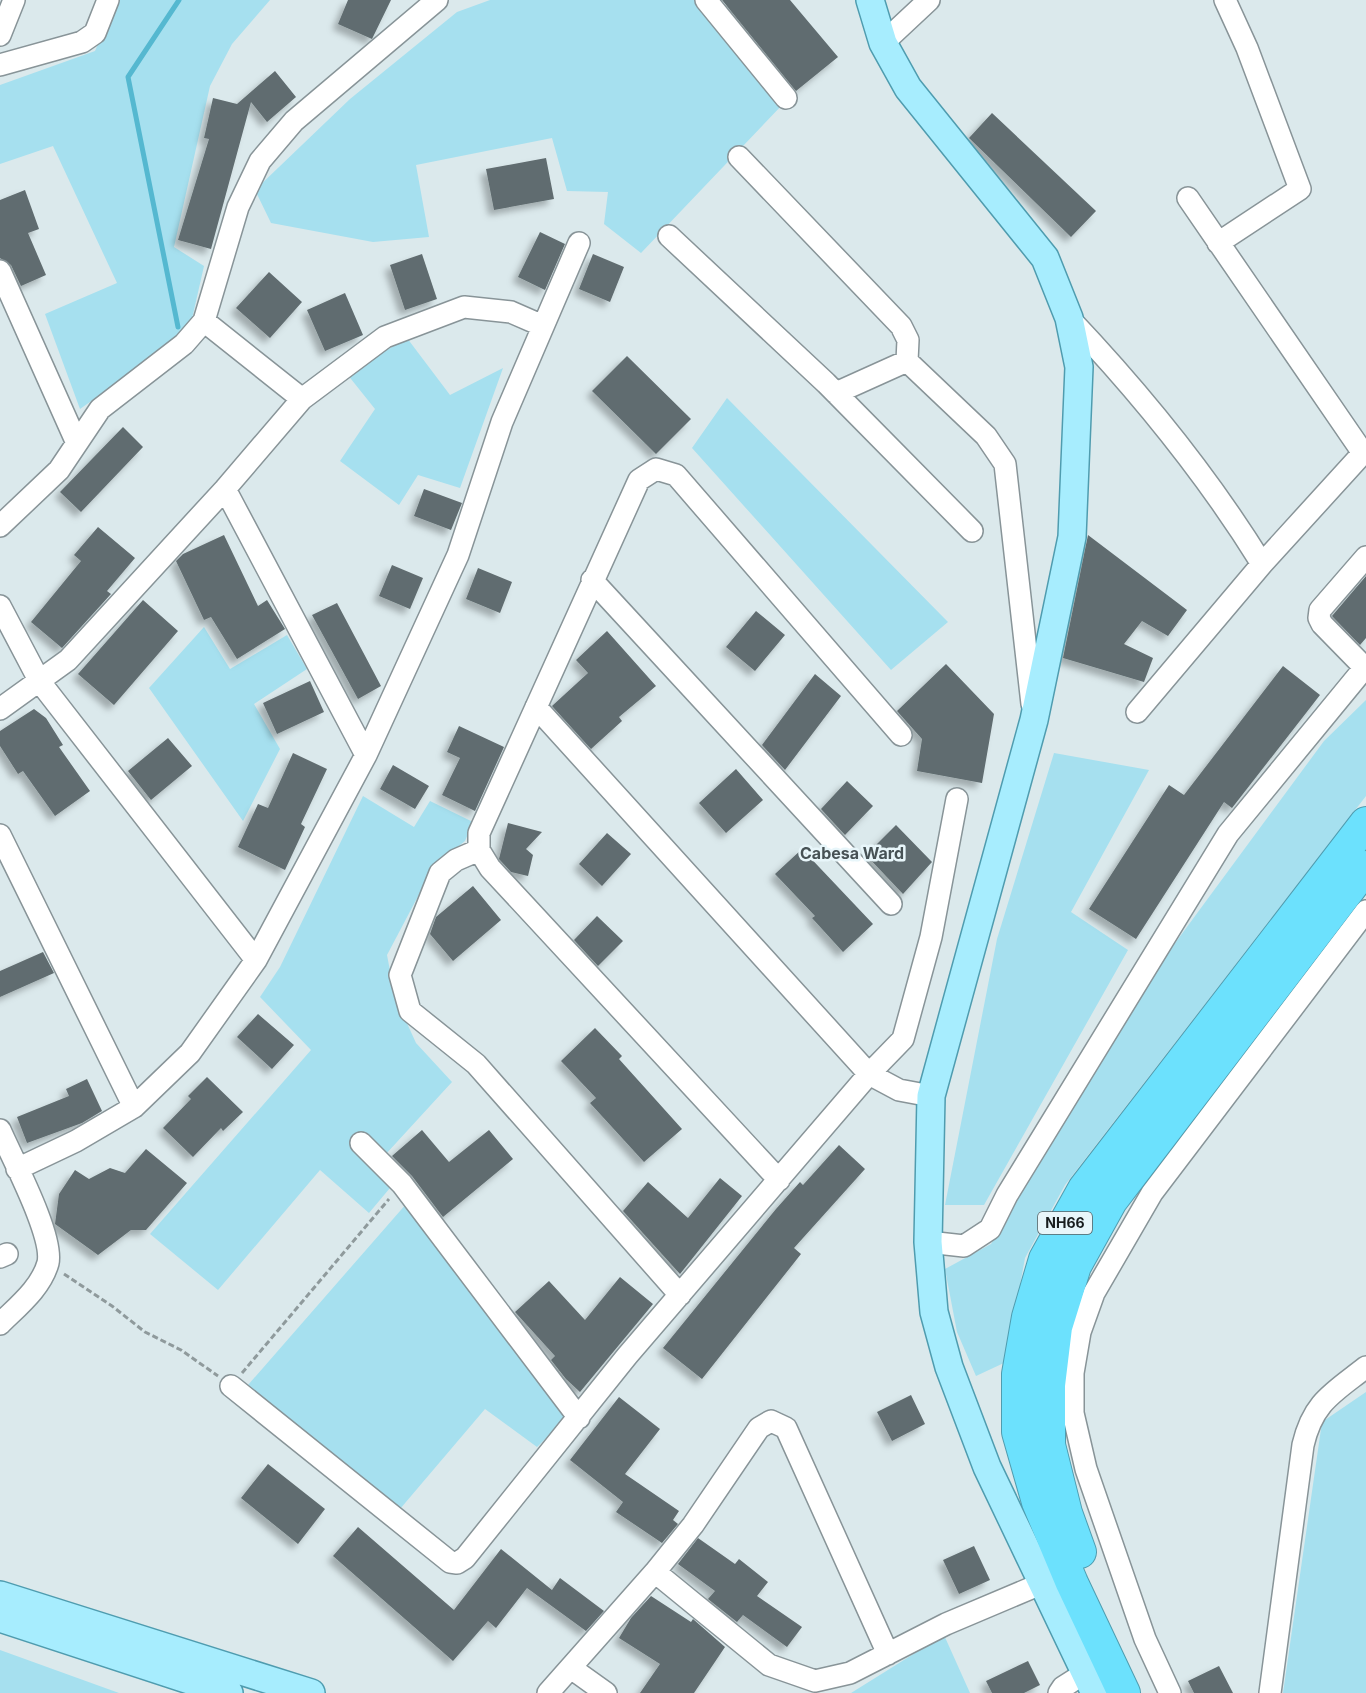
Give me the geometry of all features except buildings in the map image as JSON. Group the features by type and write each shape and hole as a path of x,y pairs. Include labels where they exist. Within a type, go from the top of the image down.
{"highway":[{"name":"NH66","path":"1124,1693 1072,1583 1038,1502 1018,1432 1018,1374 1028,1317 1045,1259 1084,1189 1366,823"},
{"name":"NH66","path":"1144,1693 1089,1575 1066,1513 1049,1444 1049,1385 1056,1328 1075,1266 1112,1201 1366,867"}],"main road":[{"path":"870,0 883,43 908,88 1045,258 1069,318 1079,367 1072,537 1034,720 931,1096 928,1242 934,1312 949,1367 987,1467 1090,1683"},
{"path":"0,1594 311,1693"},
{"path":"0,1618 229,1693"}],"street":[{"path":"0,35 14,0"},
{"path":"0,65 82,42 95,33 108,0"},
{"path":"0,526 59,470 76,441 100,409 184,344 204,321 238,207 260,161 294,122 437,0"},
{"path":"706,0 786,98"},
{"path":"883,43 929,0"},
{"path":"1218,243 1300,189 1247,48 1225,0"},
{"path":"739,157 901,326 908,340 907,361 986,436 1005,464 1034,720"},
{"path":"1137,712 1262,564 1363,453 1188,198"},
{"path":"669,236 837,393 972,531"},
{"path":"17,1169 76,1142 134,1107 190,1053 256,960 366,755 458,555 502,422 579,243"},
{"path":"0,271 76,441"},
{"path":"0,709 68,660 225,489 302,399 385,337 464,307 511,312 543,326"},
{"path":"1069,318 1125,376 1234,518 1262,564"},
{"path":"204,321 302,399"},
{"path":"837,393 907,361"},
{"path":"778,1180 490,868 479,850 479,833 639,480 657,469 676,475 901,735"},
{"path":"225,489 366,755"},
{"path":"928,1242 964,1246 990,1229 1007,1195 1228,834 1365,667 1322,624 1319,618 1320,610 1366,557"},
{"path":"592,580 891,904"},
{"path":"0,606 40,682 256,960"},
{"path":"536,707 869,1074 899,1090 931,1096"},
{"path":"231,1386 450,1562 458,1563 465,1558 680,1295 869,1074 903,1039 930,937 957,799"},
{"path":"0,835 134,1107"},
{"path":"479,850 456,860 440,873 400,975 410,1011 476,1064 680,1295"},
{"path":"1170,1693 1145,1639 1086,1469 1073,1413 1073,1373 1080,1332 1094,1293 1152,1193 1366,911"},
{"path":"0,1130 46,1235 48,1262 34,1290 0,1324"},
{"path":"361,1143 402,1184 579,1418"},
{"path":"1270,1693 1303,1444 1308,1422 1320,1404 1366,1367"},
{"path":"548,1693 655,1572 693,1525 759,1428 771,1421 786,1428 888,1654"},
{"path":"655,1572 769,1665 815,1681 850,1673 946,1624 1043,1583"},
{"path":"571,1668 606,1693"},
{"path":"1059,1693 1063,1687 1090,1683"}],"path":[{"path":"48,1262 145,1332 181,1350 231,1386 402,1184"}],"shaded area":[{"path":"117,0 270,0 232,44 210,86 174,247 204,266 189,332 80,409 45,314 117,283 53,146 0,164 0,85 95,51"},
{"path":"490,0 700,0 784,103 641,253 604,224 608,192 567,191 552,138 416,165 429,237 373,242 271,223 255,190 350,99 457,12"},
{"path":"407,338 450,395 503,368 460,488 418,475 399,505 340,461 375,409 347,374"},
{"path":"727,398 948,622 891,670 692,448"},
{"path":"204,627 230,669 287,635 307,669 254,704 280,749 243,821 149,688"},
{"path":"1366,700 1366,796 1065,1185 1025,1258 1006,1362 976,1376 957,1332 945,1269 991,1244 1142,988 1324,741"},
{"path":"1054,753 1149,770 1071,912 1128,950 984,1205 945,1205 997,939"},
{"path":"363,796 414,827 430,801 473,822 465,841 434,866 387,955 395,997 416,1043 452,1082 385,1155 400,1176 369,1213 320,1170 218,1290 150,1234 311,1050 260,997 280,967"},
{"path":"407,1203 566,1419 537,1447 485,1409 400,1509 248,1385"},
{"path":"1366,1392 1366,1693 1283,1693 1322,1422"},
{"path":"944,1635 970,1693 851,1693"},
{"path":"0,1650 119,1693 0,1693"}],"waterway":[{"path":"178,327 128,77 179,0"}],"district":[{"name":"Cabesa Ward","path":"852,853"}]}
